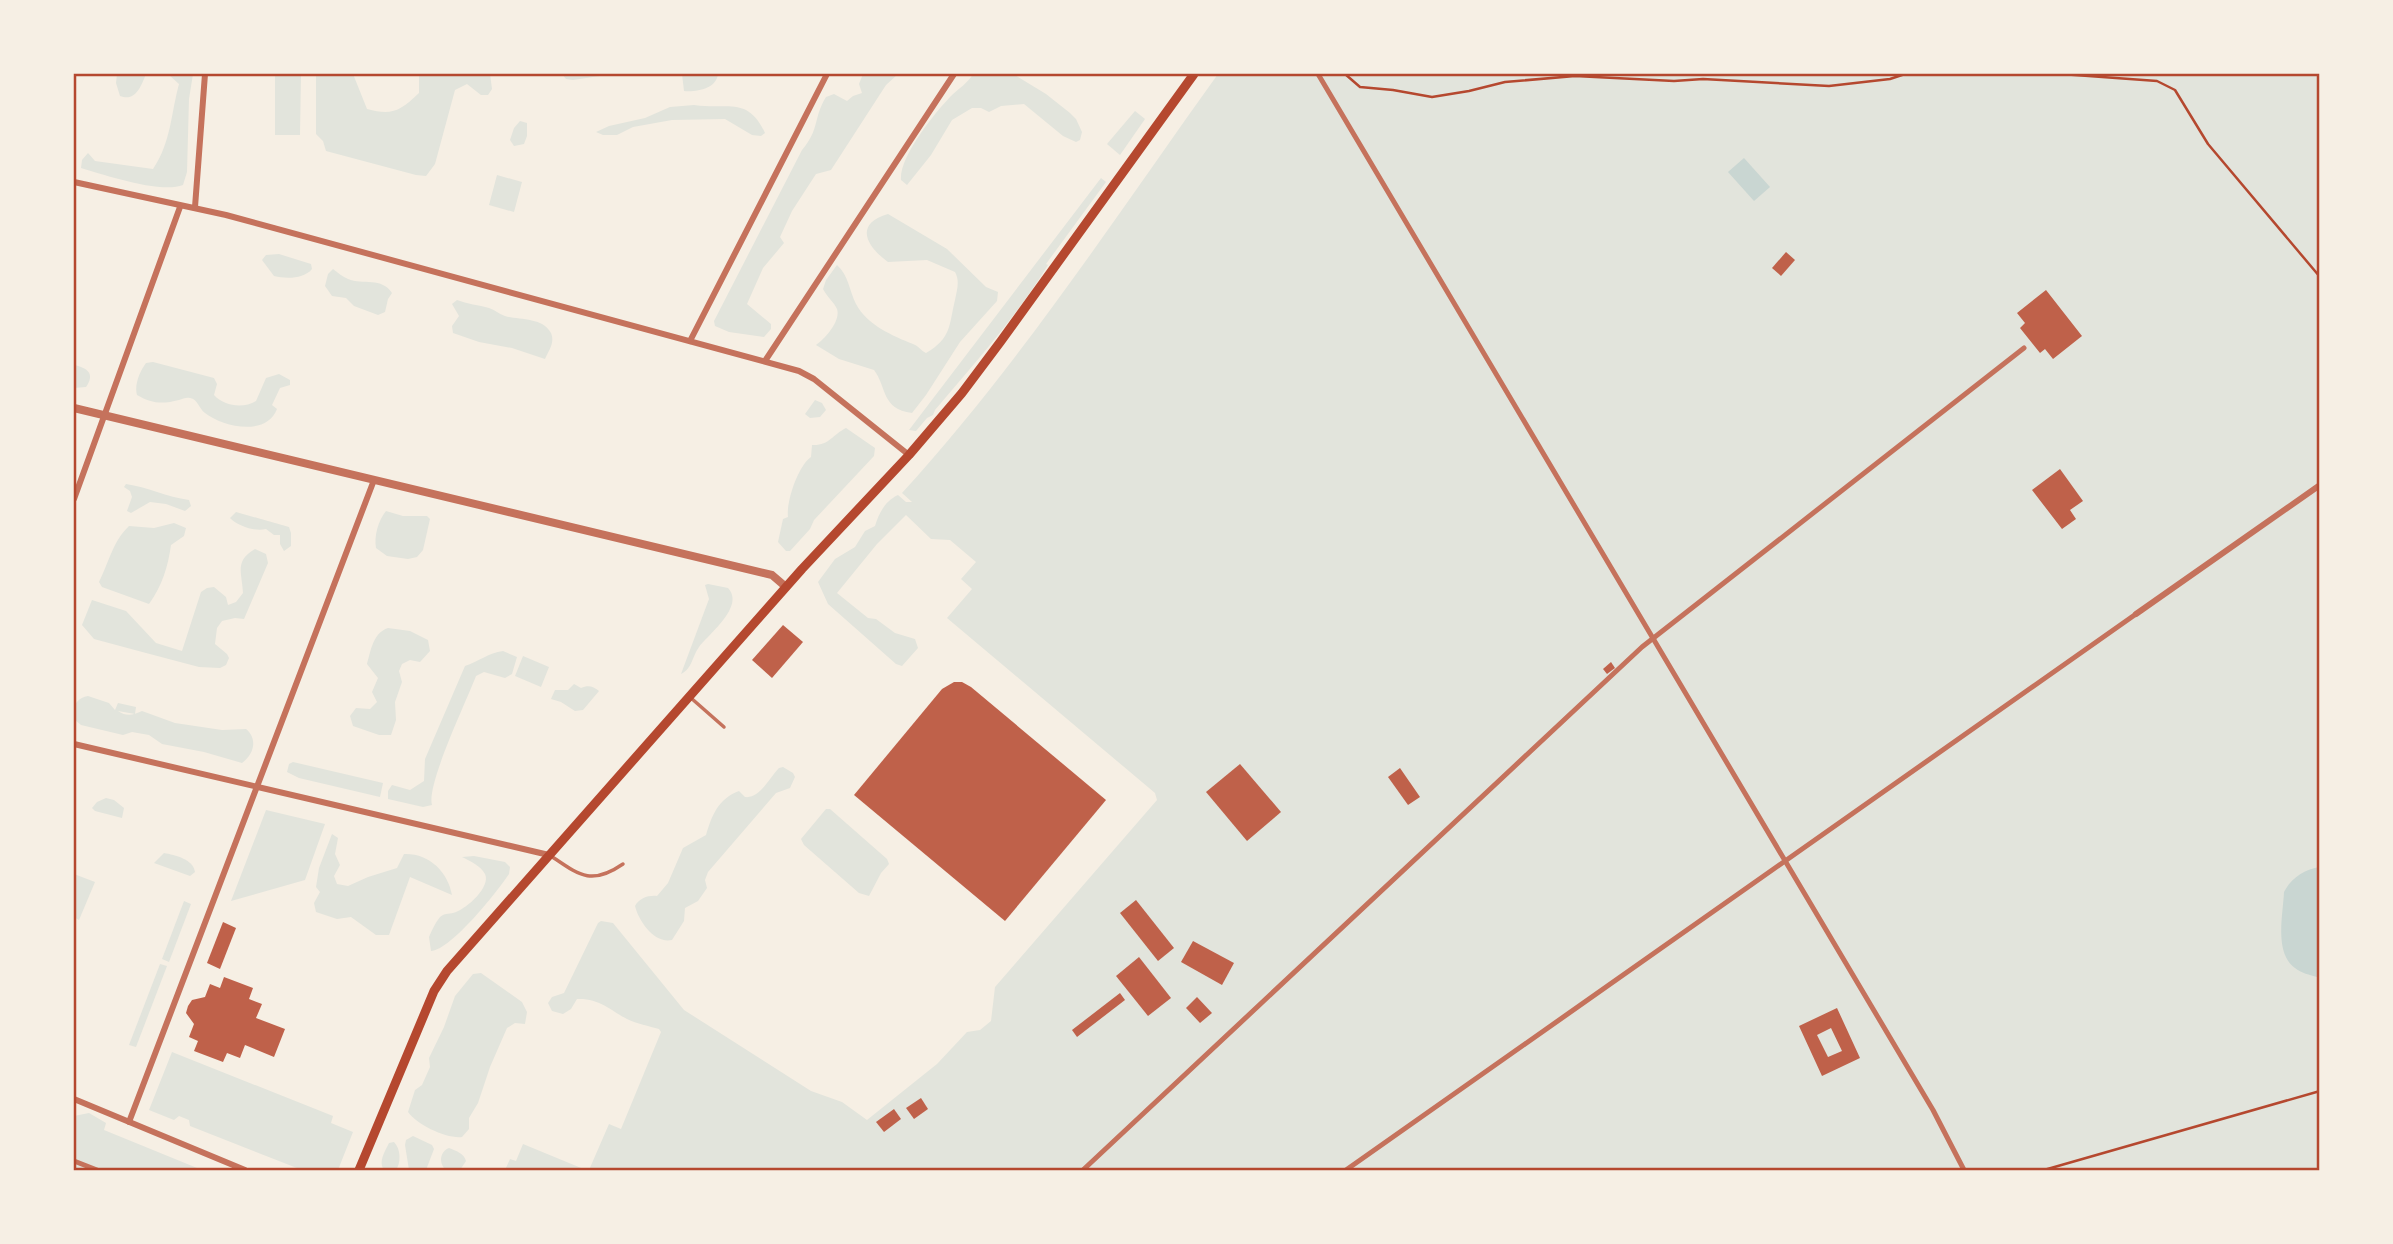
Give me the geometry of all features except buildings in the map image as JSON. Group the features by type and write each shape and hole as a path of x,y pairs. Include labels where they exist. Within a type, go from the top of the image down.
{"main road":[{"path":"359,1171 440,981 786,587 909,455 1001,341 1195,74"}],"street":[{"path":"195,207 205,74"},
{"path":"690,341 827,74"},
{"path":"765,361 954,74"},
{"path":"1318,74 1933,1110 1964,1171"},
{"path":"74,182 180,207 195,207 807,374 909,455"},
{"path":"74,499 180,207"},
{"path":"1083,1171 1653,638 2024,348"},
{"path":"74,408 772,575 786,587"},
{"path":"129,1122 374,480"},
{"path":"1346,1171 2319,485"},
{"path":"74,744 550,855"},
{"path":"74,1099 246,1171"},
{"path":"74,1161 97,1171"}],"lane":[{"path":"689,697 724,727"},
{"path":"550,855 581,876 600,876 623,864"}],"path":[{"path":"1345,74 1360,87 1432,97 1505,82 1575,76 1829,86 1890,79 1905,74"},
{"path":"2061,74 2157,81 2175,90 2208,144 2319,276"},
{"path":"2044,1171 2319,1091"}],"shaded area":[{"path":"117,74 146,74 137,92 126,97 120,96 116,83"},
{"path":"168,74 193,74 189,99 187,172 183,185 147,185 81,168 82,160 88,153 95,161 153,169 164,149 179,84"},
{"path":"275,74 301,74 300,135 275,135"},
{"path":"316,74 353,74 367,109 383,112 401,108 419,93 419,74 490,74 492,89 488,95 481,95 467,84 455,90 435,164 426,176 326,151 323,141 316,134"},
{"path":"562,74 613,74 573,80 566,79"},
{"path":"682,74 718,74 710,86 684,91"},
{"path":"863,74 898,74 886,85 831,170 816,174 792,211 780,237 784,243 763,268 747,304 771,324 771,329 764,337 729,332 715,326 714,321 802,150 812,136 826,97 834,94 847,101 862,93 859,84"},
{"path":"973,74 1013,74 1046,94 1076,119 1082,132 1080,140 1076,142 1063,136 1024,104 1001,106 989,112 972,108 952,120 931,155 907,185 901,180 911,148 935,114"},
{"path":"1218,74 2319,74 2319,1170 589,1170 609,1124 621,1129 661,1032 627,1019 592,1000 577,999 571,1009 563,1014 552,1011 548,1003 552,997 564,993 601,921 613,923 684,1010 811,1091 842,1102 867,1120 937,1064 967,1032 980,1030 991,1021 995,987 1157,800 1155,793 947,618 972,589 961,579 976,562 950,540 931,539 906,515 877,544 837,593 868,618 876,619 895,633 915,639 918,648 902,666 896,664 828,604 818,582 835,559 855,547 865,531 875,526 889,501 898,495 906,502 912,502 902,493 987,393 1027,341"},
{"path":"694,105 744,109 752,114 765,133 761,136 752,135 725,119 672,120 633,127 617,135 596,132 609,126 645,118 670,107"},
{"path":"1135,111 1145,119 1120,155 1107,144"},
{"path":"520,121 527,123 527,136 524,144 514,146 510,140"},
{"path":"1744,158 1770,187 1754,201 1728,172"},
{"path":"497,175 522,182 514,212 489,205"},
{"path":"1101,178 1106,182 1046,264 1048,265 1036,284 1009,321 933,415 916,431 909,430"},
{"path":"888,214 947,249 986,287 998,292 997,301 960,342 912,413 902,411 890,402 874,370 839,359 816,345 828,334 837,319 837,309 823,289 837,265 844,274 856,304 867,318 881,329 926,353 945,336 957,289 955,272 927,260 888,262 880,256 869,242 867,229 877,218"},
{"path":"279,254 311,264 312,269 304,275 294,277 274,276 262,260 266,255"},
{"path":"333,269 348,279 378,283 388,288 392,293 385,312 378,315 354,306 346,298 332,296 325,286 328,274"},
{"path":"457,300 489,308 505,316 542,324 552,337 545,359 453,333 452,326 459,316 452,304"},
{"path":"153,362 214,378 217,384 214,395 223,402 234,405 256,401 266,378 279,374 290,380 290,385 280,388 272,405 277,409 271,418 264,423 244,427 213,418 193,399 158,402 137,395 137,383 142,370 146,363"},
{"path":"74,365 89,372 90,378 86,387 74,388"},
{"path":"815,400 822,403 826,410 820,417 810,418 805,414"},
{"path":"846,428 875,448 874,456 814,520 810,529 790,551 786,551 778,542 783,519 788,517 794,485 811,457 812,445 827,442"},
{"path":"126,484 189,500 191,506 185,511 150,502 131,513 127,511 132,497 130,491 124,487"},
{"path":"386,511 403,516 427,516 430,519 423,550 417,557 408,559 387,556 376,548 377,529"},
{"path":"236,512 289,527 291,546 284,551 280,544 280,535 274,535 266,529 252,529 237,524 230,518"},
{"path":"174,523 186,528 184,536 171,545 164,576 149,604 102,587 99,582 112,552 129,526 154,528"},
{"path":"255,549 266,554 268,563 244,619 222,621 217,628 215,644 229,658 226,665 220,668 199,667 94,639 82,625 92,600 126,611 156,643 182,651 201,592 214,587 226,597 228,605 236,602 243,593 242,563"},
{"path":"705,585 728,588 732,603 724,619 699,647 690,666 681,674 709,599"},
{"path":"388,628 410,631 428,640 430,651 420,662 410,660 402,664 399,671 402,682 395,702 396,720 391,735 379,735 353,726 350,716 356,708 370,709 377,702 372,692 378,678 367,664 376,638"},
{"path":"503,651 517,657 512,674 505,678 484,672 476,676 441,762 435,780 432,805 423,807 388,799 388,791 392,785 410,790 424,781 425,759 465,666"},
{"path":"523,656 549,667 541,687 515,676"},
{"path":"574,684 581,688 593,687 599,691 583,710 575,711 551,699 555,690 568,690"},
{"path":"88,696 109,703 115,710 118,703 136,707 135,714 142,711 175,723 222,730 246,729 252,737 252,751 242,763 162,744 149,735 132,732 123,735 81,725 75,720 74,708 80,699"},
{"path":"293,762 383,783 380,797 299,778 287,772 289,764"},
{"path":"783,767 795,777 790,788 776,793 708,872 705,880 707,888 698,901 685,908 684,921 672,940 660,939 654,935 640,919 635,906 637,903 657,896 668,883 683,848 706,835 714,814 726,798 739,791 745,797 755,795 779,768"},
{"path":"106,798 114,800 124,808 122,818 92,808"},
{"path":"826,809 830,809 887,859 889,864 869,896 859,893 804,845 801,839"},
{"path":"266,810 325,824 305,880 231,901"},
{"path":"332,834 338,838 335,854 340,865 334,876 337,884 348,886 397,868 404,854 429,860 442,872 452,895 410,877 389,935 376,935 351,917 337,919 316,912 314,903 320,892 316,887 319,868"},
{"path":"164,853 187,861 195,872 190,876 154,863"},
{"path":"474,856 505,862 510,867 509,874 461,931 440,948 431,951 429,937 440,917 466,906 485,885 483,871 462,857"},
{"path":"2319,867 2320,977 2317,977 2300,971 2288,961 2281,933 2284,892 2298,875"},
{"path":"74,874 95,882 79,920 74,917"},
{"path":"184,901 191,904 169,962 162,959"},
{"path":"160,964 167,966 136,1047 129,1045"},
{"path":"481,973 522,1002 527,1012 525,1024 515,1023 507,1028 478,1103 469,1118 469,1129 462,1137 448,1136 425,1126 408,1112 415,1090 422,1085 430,1067 429,1058 455,996 473,974"},
{"path":"172,1052 333,1116 331,1123 353,1132 338,1170 302,1170 190,1126 189,1120 179,1116 174,1120 149,1110"},
{"path":"89,1113 106,1123 104,1130 202,1170 74,1170 74,1116"},
{"path":"413,1136 432,1145 434,1149 426,1170 409,1170 405,1145 406,1140"},
{"path":"394,1142 399,1152 398,1167 396,1170 384,1170 383,1156 389,1143"},
{"path":"523,1144 586,1170 505,1170 510,1159 516,1161"},
{"path":"449,1148 465,1158 460,1170 446,1170 442,1165 442,1155"}]}
